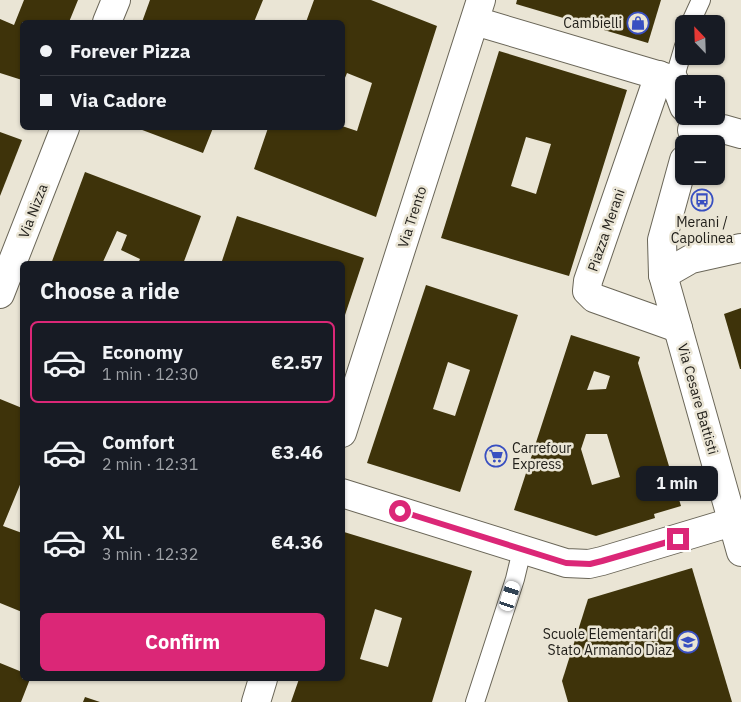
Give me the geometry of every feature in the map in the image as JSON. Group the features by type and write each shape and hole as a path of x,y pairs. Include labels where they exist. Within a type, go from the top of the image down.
{"street":[{"path":"108,20 116,0"},
{"path":"478,10 667,77 675,95"},
{"name":"Via Trento","path":"345,424 478,10"},
{"name":"Piazza Merani","path":"667,77 588,281 587,291 594,298 678,328"},
{"path":"694,125 732,132"},
{"name":"Via Nizza","path":"0,294 65,130"},
{"path":"677,185 662,240 663,275 691,259 741,248"},
{"name":"Via Cesare Battisti","path":"663,275 733,506 741,552"},
{"path":"345,494 566,563 590,564 733,506"},
{"path":"256,702 262,681"}],"lane":[{"path":"694,15 701,0"},
{"name":"Piazza Merani","path":"667,77 675,62"},
{"path":"474,702 515,579 522,550"}],"building":[{"path":"24,0 78,0 70,20 20,20 20,79 0,73 0,19 14,25"},
{"path":"150,0 263,0 255,20 143,20"},
{"path":"314,0 371,0 437,26 376,217 254,169 267,130 345,130 345,127 357,131 372,83 347,73 345,78 345,20 307,20"},
{"path":"517,0 661,0 648,43 516,4"},
{"path":"499,51 627,90 569,276 441,238","holes":["526,137 551,144 536,194 511,186"]},
{"path":"142,130 212,130 203,153"},
{"path":"0,132 22,140 0,196"},
{"path":"85,172 201,216 184,261 139,261 140,259 121,250 127,235 117,231 103,261 52,261"},
{"path":"237,216 364,258 345,315 345,261 222,261"},
{"path":"426,285 518,315 460,492 367,463","holes":["448,362 470,370 455,416 433,409"]},
{"path":"741,308 741,369 740,369 724,314"},
{"path":"571,335 640,357 638,363 681,506 654,514 655,518 596,536 514,510","holes":["594,371 610,376 606,389 587,390","586,434 607,434 620,477 592,485 581,449"]},
{"path":"0,399 20,407 20,485 3,526 20,532 20,611 0,603"},
{"path":"345,532 472,571 432,702 291,702 298,681 345,681","holes":["375,609 402,618 388,667 360,659"]},
{"path":"692,568 732,702 568,702 562,681 588,599"},
{"path":"0,663 20,671 20,681 29,681 21,702 0,702"},
{"path":"85,697 100,702 83,702"}],"place":[{"name":"Cambielli","path":"638,23"},
{"name":"Merani / Capolinea","path":"702,200"},
{"name":"Carrefour Express","path":"496,456"},
{"name":"Scuole Elementari di Stato Armando Diaz","path":"688,642"}],"route":[{"path":"400,511 566,563 590,564 678,539"}]}
